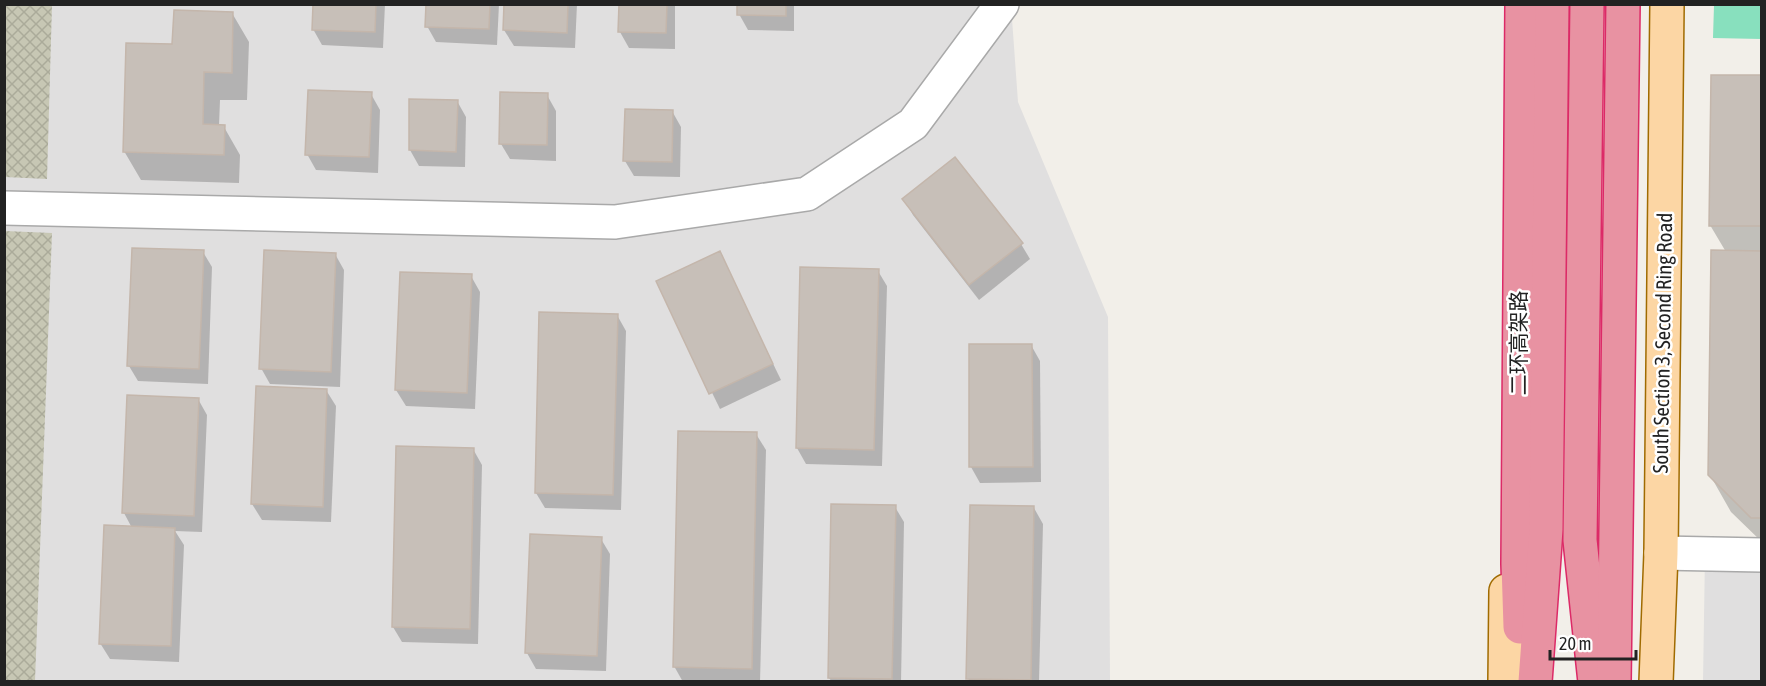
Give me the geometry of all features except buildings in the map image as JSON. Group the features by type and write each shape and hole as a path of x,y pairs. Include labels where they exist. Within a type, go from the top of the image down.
{"highway":[{"name":"二环高架路","path":"1522,4 1518,564 1522,681"},
{"path":"1535,681 1546,529 1552,4"},
{"path":"1587,4 1580,540 1595,681"},
{"path":"1614,681 1623,4"}],"main road":[{"path":"1505,681 1517,4"},
{"name":"South Section 3, Second Ring Road","path":"1656,681 1661,553 1668,4"}],"street":[{"path":"4,208 615,222 807,194 913,124 1002,4"},
{"path":"1661,553 1761,555"}],"shaded area":[{"path":"5,4 52,5 47,179 5,177"},
{"path":"4,5 1011,5 1018,102 1108,317 1110,681 5,681"},
{"path":"5,231 52,233 35,681 5,681"},
{"path":"1705,554 1761,555 1761,681 1703,682"}],"green space":[{"path":"1714,5 1761,5 1761,39 1713,38"}]}
